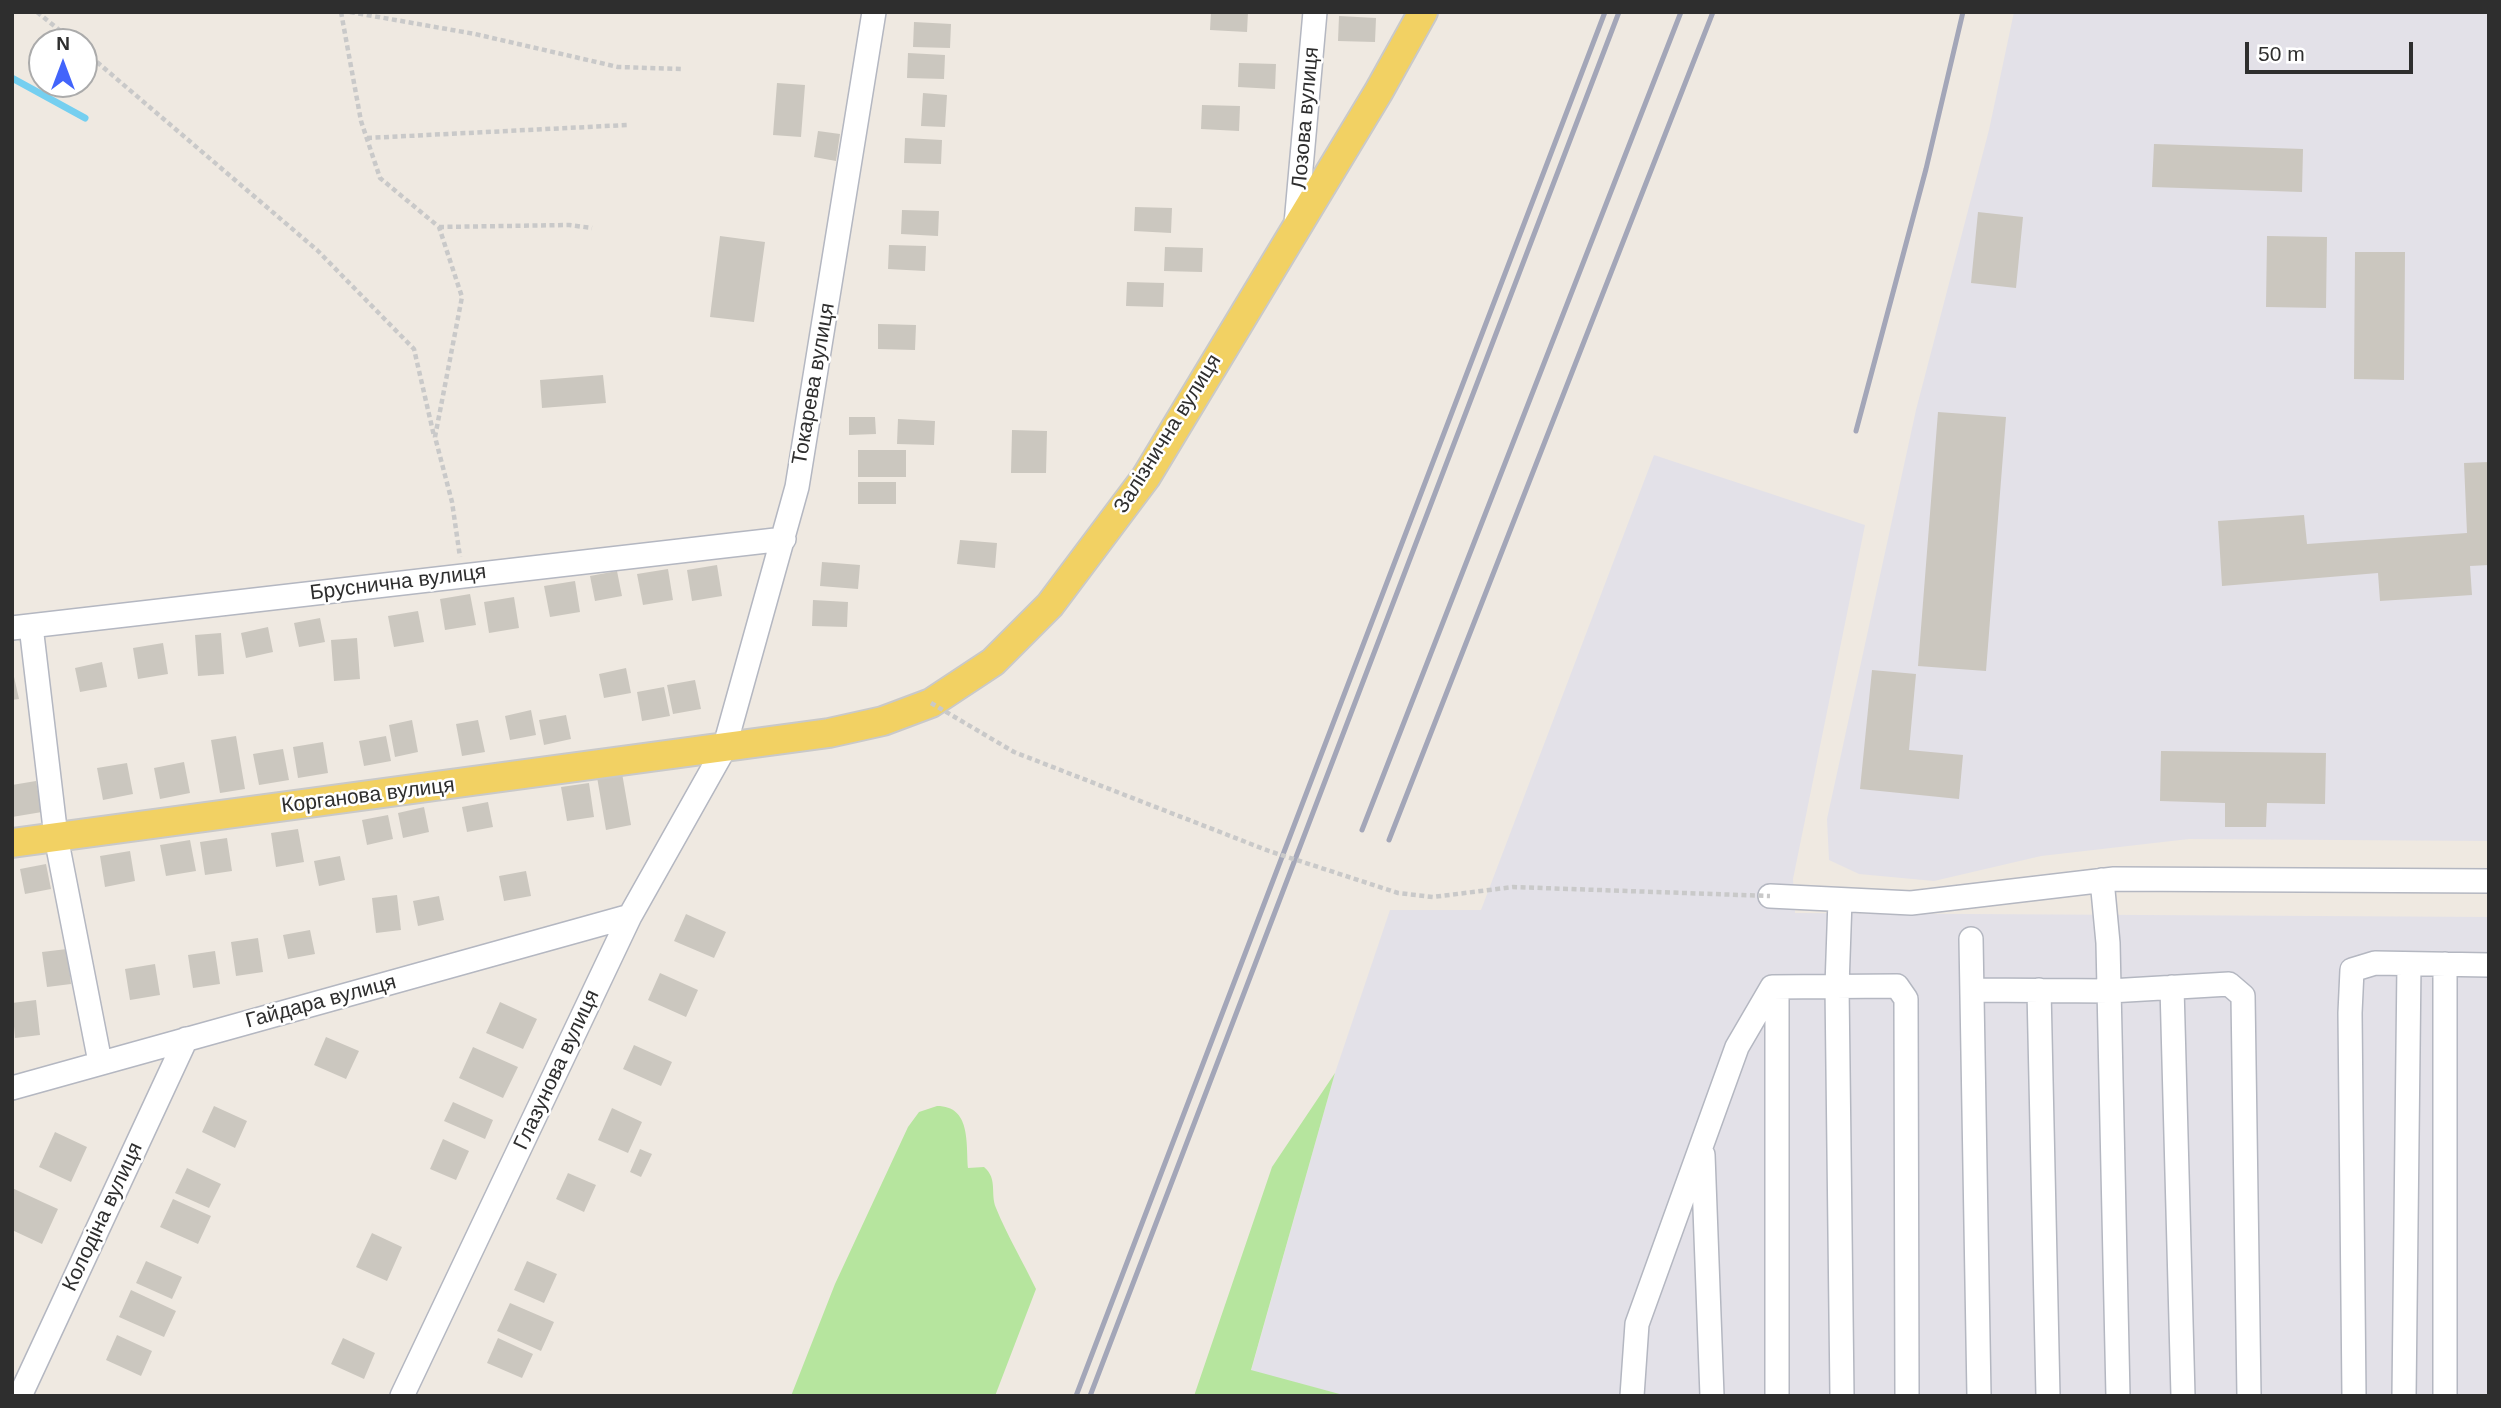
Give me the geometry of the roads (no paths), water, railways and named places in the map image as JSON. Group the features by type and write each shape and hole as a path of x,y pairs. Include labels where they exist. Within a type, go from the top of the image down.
{"main road":[{"name":"Залізнична вулиця","path":"724,749 829,733 883,721 931,702 993,662 1051,605 1146,477 1379,91 1423,12"},
{"name":"Корганова вулиця","path":"12,843 724,749"}],"street":[{"name":"Токарева вулиця","path":"724,749 797,487 874,12"},
{"name":"Лозова вулиця","path":"1297,224 1315,12"},
{"name":"Бруснична вулиця","path":"22,627 784,539"},
{"path":"22,627 56,837 100,1062"},
{"name":"Глазунова вулиця","path":"402,1396 630,916 724,749"},
{"path":"1770,896 1912,903 2102,880 2489,880"},
{"path":"2102,880 2110,991 2118,1396"},
{"path":"1840,900 1837,986 1842,1396"},
{"name":"Гайдара вулиця","path":"12,1088 630,916"},
{"path":"1971,939 1979,1396"},
{"path":"2354,1396 2350,1013 2352,970 2375,963 2489,965"},
{"path":"2404,1396 2409,964"},
{"path":"2445,964 2445,1396"},
{"path":"1972,990 2110,991 2229,984 2243,996 2249,1396"},
{"path":"1632,1396 1637,1324 1737,1047 1772,987 1897,986 1906,999 1907,1396"},
{"path":"1777,987 1777,1396"},
{"path":"2172,987 2183,1396"},
{"path":"2039,990 2048,1396"},
{"name":"Колодіна вулиця","path":"20,1396 186,1039"},
{"path":"1703,1141 1712,1396"}],"waterway":[{"path":"12,78 85,118"}],"railway":[{"path":"1076,1396 1605,12"},
{"path":"1090,1396 1619,12"},
{"path":"1362,830 1681,12"},
{"path":"1389,840 1713,12"},
{"path":"1856,431 1926,169 1963,12"}]}
